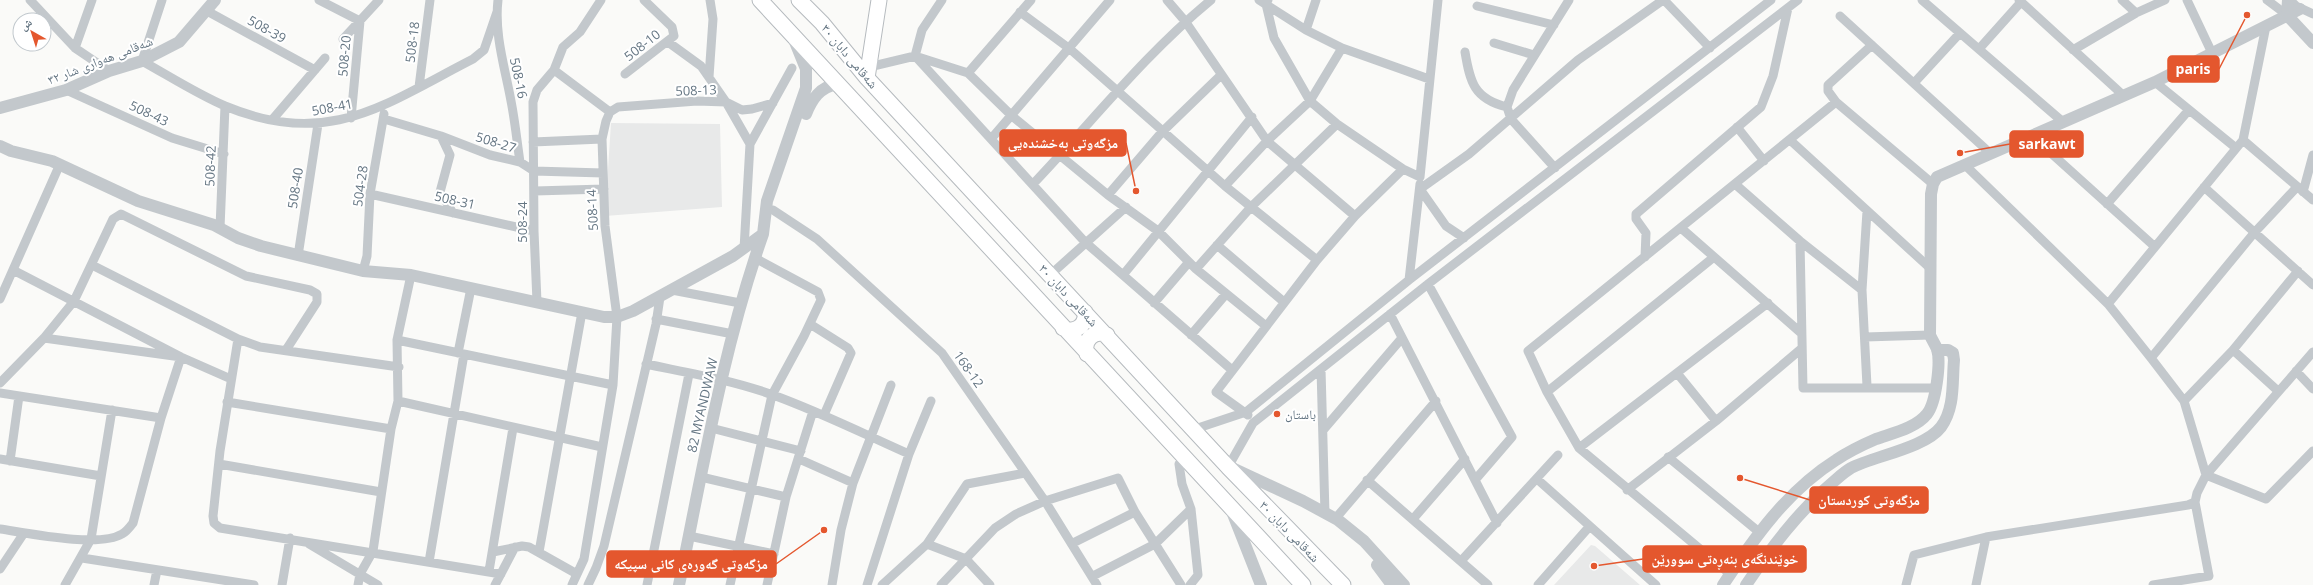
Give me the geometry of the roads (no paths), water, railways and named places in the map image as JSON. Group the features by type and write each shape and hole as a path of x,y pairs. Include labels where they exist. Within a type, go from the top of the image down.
{"main road":[{"name":"شەقامی دابان ٣٠","path":"760,0 1302,585"},
{"name":"شەقامی دابان ٣٠","path":"799,0 868,73 1050,275 1195,429 1228,467 1343,585"},
{"path":"868,73 879,0"},
{"path":"1063,328 1070,330 1078,329 1085,320 1085,312"},
{"path":"1087,354 1086,347 1090,337 1100,333 1107,336"}],"street":[{"path":"30,0 75,48 109,71"},
{"path":"75,48 92,0"},
{"path":"142,61 162,0"},
{"name":"شەقامی هەواری شار ٣٢","path":"0,108 66,90 109,71 142,61 179,42 215,0"},
{"path":"319,0 360,21"},
{"path":"343,39 379,0"},
{"name":"508-18","path":"419,87 430,0"},
{"name":"508-16","path":"498,0 497,12 501,57 511,101 520,162"},
{"name":"508-24","path":"537,302 534,231 535,191 533,102 537,90 554,70 564,47 580,32 601,0"},
{"name":"508-10","path":"625,74 674,36 672,27 644,0"},
{"path":"709,77 713,19 710,0"},
{"path":"915,56 922,30 942,0"},
{"path":"968,73 1031,0"},
{"path":"991,139 1070,49 1110,0"},
{"path":"1167,0 1185,21 1267,141 1355,216"},
{"path":"1033,184 1060,156 1117,90 1185,21 1210,0"},
{"path":"1306,30 1316,0"},
{"path":"1409,280 1420,189 1429,79 1438,0"},
{"path":"1554,168 1511,119 1507,107 1513,90 1570,0"},
{"path":"1420,189 1469,154 1578,60 1663,0 1710,48"},
{"path":"1404,585 1364,541 1348,528 1303,501 1228,467 1253,422 1428,284 1798,0"},
{"path":"1922,0 2063,122"},
{"path":"2122,0 2136,14"},
{"path":"2073,50 2136,14 2165,0"},
{"path":"2187,0 2212,53"},
{"path":"2267,0 2288,15 2313,43"},
{"path":"2288,15 2289,0"},
{"path":"2289,0 2300,8 2313,14"},
{"path":"1264,1 1306,30 1342,48 1429,79"},
{"path":"1264,1 1274,38 1310,101 1337,124 1404,169 1420,177"},
{"path":"1979,49 2020,1 2124,96"},
{"path":"1195,429 1246,412 1409,280 1710,48 1764,2"},
{"path":"1477,6 1554,25"},
{"path":"1645,257 1646,233 1636,219 1636,214 1693,162 1757,111 1767,96 1788,8"},
{"path":"1723,585 1759,532 1795,491 1836,459 1853,450 1907,428 1923,419 1931,409 1936,388 1937,350 1930,335 1933,184 1937,177 2155,82 2300,8"},
{"name":"508-39","path":"207,11 315,70"},
{"name":"508-41","path":"142,61 225,106 272,120 300,125 318,124 351,118 384,105 473,59 484,50 497,12"},
{"path":"1020,12 1070,49 1162,132 1225,186 1317,260"},
{"path":"1840,16 1990,153"},
{"name":"508-20","path":"351,118 360,21"},
{"path":"2108,304 2154,246 2243,140 2266,26"},
{"path":"1914,83 1960,33"},
{"path":"763,234 769,196 786,142 802,107 806,88 803,60 792,34"},
{"path":"668,42 688,55 709,77 726,102 750,144"},
{"path":"1494,43 1534,55"},
{"path":"1872,45 1828,84 1828,91 1836,102 1933,184"},
{"path":"1225,186 1267,141 1310,101 1342,48"},
{"path":"1465,52 1470,78 1480,94 1492,104 1507,107"},
{"path":"915,56 1085,242 1232,370"},
{"path":"868,73 915,56 968,73 1012,116 1108,195 1126,206 1158,231 1196,269 1266,326"},
{"path":"272,120 325,58"},
{"path":"744,249 750,144 792,68"},
{"path":"554,70 614,109"},
{"path":"1108,195 1162,132 1221,75"},
{"path":"2155,82 2236,148"},
{"path":"0,146 60,164 138,201 220,228 243,240 298,256 363,271 411,275 582,312 617,317 628,314 660,297 744,249 763,234 811,102 823,89 837,84"},
{"name":"508-43","path":"66,90 172,138 224,154"},
{"path":"1643,100 1653,111"},
{"name":"508-13","path":"614,109 697,101 726,102 742,110 752,109 773,103"},
{"path":"1730,574 1627,490 1579,448 1547,392 1528,351 1836,102"},
{"name":"504-28","path":"363,271 367,256 370,194 384,119 384,105"},
{"name":"508-42","path":"220,228 225,106"},
{"name":"508-14","path":"572,585 585,552 613,385 617,317 605,226 602,138 614,109"},
{"path":"2107,204 2188,110"},
{"path":"1123,275 1158,231 1209,172 1252,117"},
{"name":"508-27","path":"384,119 441,136 490,155 520,162 534,171"},
{"name":"508-40","path":"298,256 318,124"},
{"path":"1196,269 1251,207 1337,124"},
{"path":"1737,127 1764,161"},
{"path":"441,136 450,155 440,192 453,213"},
{"path":"2032,136 2154,246"},
{"name":"508-27","path":"533,142 602,138"},
{"path":"1790,140 1931,269"},
{"path":"2243,140 2313,200"},
{"path":"2151,358 2254,233 2300,190 2313,155"},
{"path":"0,299 60,164"},
{"path":"1965,165 2108,304 2151,358 2184,402 2206,475"},
{"path":"1253,422 1246,412 1216,392 1317,260 1355,216 1404,169"},
{"path":"534,171 603,174"},
{"path":"1735,184 1800,241 1862,290"},
{"path":"2204,187 2313,285"},
{"path":"535,191 604,189"},
{"path":"1420,189 1446,226 1464,238"},
{"name":"508-31","path":"370,194 534,231"},
{"path":"1050,275 1126,206"},
{"name":"168-12","path":"773,210 817,239 942,353 1045,501 1073,543 1095,581"},
{"path":"1867,210 1862,290 1867,386"},
{"path":"0,383 44,338 74,301 113,219 121,214 246,276 310,290 317,294 317,302 286,350"},
{"path":"1681,228 1800,332"},
{"name":"82 MYANDWAW","path":"679,585 700,477 740,303 763,234"},
{"path":"1800,241 1800,332 1803,388 1867,386 1936,388"},
{"path":"1218,245 1284,302"},
{"path":"1547,392 1714,257"},
{"path":"730,585 772,395 810,324 820,300 818,292 755,258"},
{"path":"1154,303 1189,262"},
{"path":"92,265 238,340 260,347 398,367"},
{"path":"13,270 181,357 231,379"},
{"path":"2184,402 2233,350 2298,271"},
{"path":"358,585 360,574 373,551 391,429 398,401 397,340 411,275"},
{"path":"1428,284 1512,437 1475,480"},
{"path":"429,562 455,415 461,354 471,288"},
{"path":"672,290 740,303"},
{"path":"1191,335 1226,294"},
{"path":"588,585 600,556 646,364 660,297"},
{"path":"1579,448 1768,304"},
{"path":"539,552 558,437 571,377 582,312"},
{"path":"1390,314 1436,401 1497,523"},
{"path":"656,319 733,334"},
{"path":"810,324 848,348 851,353 824,415"},
{"path":"1865,336 1930,335"},
{"path":"44,338 181,357"},
{"path":"1324,429 1402,338"},
{"path":"238,340 219,464 213,516 214,524 220,528 373,551 501,574"},
{"path":"397,340 613,385"},
{"path":"1627,490 1716,421 1801,349"},
{"path":"1746,585 1786,530 1821,492 1849,469 1902,450 1922,441 1940,429 1951,410 1954,360 1953,353 1948,350 1937,350"},
{"path":"2233,350 2278,391"},
{"path":"2153,585 2209,576 2195,502 2197,493 2206,475 2313,352"},
{"path":"0,529 24,533 103,540 122,534 133,523 161,418 181,357"},
{"path":"646,364 689,374 722,379 772,395 824,415 909,454"},
{"path":"1321,369 1330,517"},
{"path":"2296,372 2313,389"},
{"path":"1677,373 1716,421"},
{"path":"647,585 689,374"},
{"path":"832,585 841,530 853,483 891,384"},
{"path":"0,393 161,418"},
{"path":"10,461 19,396"},
{"path":"398,401 602,447"},
{"path":"867,585 909,454 931,401"},
{"path":"1330,517 1367,480 1436,401"},
{"path":"228,402 391,429"},
{"path":"65,585 82,558 91,539 112,410"},
{"path":"767,585 786,497 813,411"},
{"path":"489,571 513,428"},
{"path":"711,428 762,441 800,455 853,483"},
{"path":"1853,450 1861,464"},
{"path":"2206,475 2266,499 2312,454"},
{"path":"1462,560 1558,455"},
{"path":"1668,457 1759,532"},
{"path":"0,459 101,476"},
{"path":"1413,518 1465,459"},
{"path":"1185,460 1179,464 1182,484 1191,509 1198,574 1190,585"},
{"path":"219,464 381,492"},
{"path":"882,585 927,544 967,484 1026,473"},
{"path":"700,477 786,497"},
{"path":"941,585 995,528 1016,514 1045,501 1118,478 1135,512 1181,585"},
{"path":"1537,479 1589,527 1656,585"},
{"path":"1367,480 1462,560 1488,585"},
{"path":"1906,585 1914,555 1986,537 2188,506 2195,502"},
{"path":"1230,508 1261,585"},
{"path":"1095,581 1155,544 1191,509"},
{"path":"1073,543 1135,512"},
{"path":"1538,585 1589,527"},
{"path":"1348,528 1392,585"},
{"path":"0,569 24,533"},
{"path":"689,536 774,554"},
{"path":"1976,585 1986,537"},
{"path":"282,585 290,538"},
{"path":"303,540 378,585"},
{"path":"927,544 966,559 990,585"},
{"path":"493,552 515,547 529,547 577,574"},
{"path":"495,585 515,547"},
{"path":"585,552 600,556"},
{"path":"82,558 157,570 216,582 254,585"},
{"path":"154,585 157,570"}],"place":[{"name":"paris","path":"2247,15"},
{"name":"sarkawt","path":"1960,153"},
{"name":"مزگەوتی بەخشندەیی","path":"1136,191"},
{"name":"باستان","path":"1277,414"},
{"name":"مزگەوتی کوردستان","path":"1740,478"},
{"name":"مزگەوتی گەورەی کانی سپیکە","path":"824,530"},
{"name":"خوێندنگەی بنەڕەتی سوورێن","path":"1594,566"}]}
